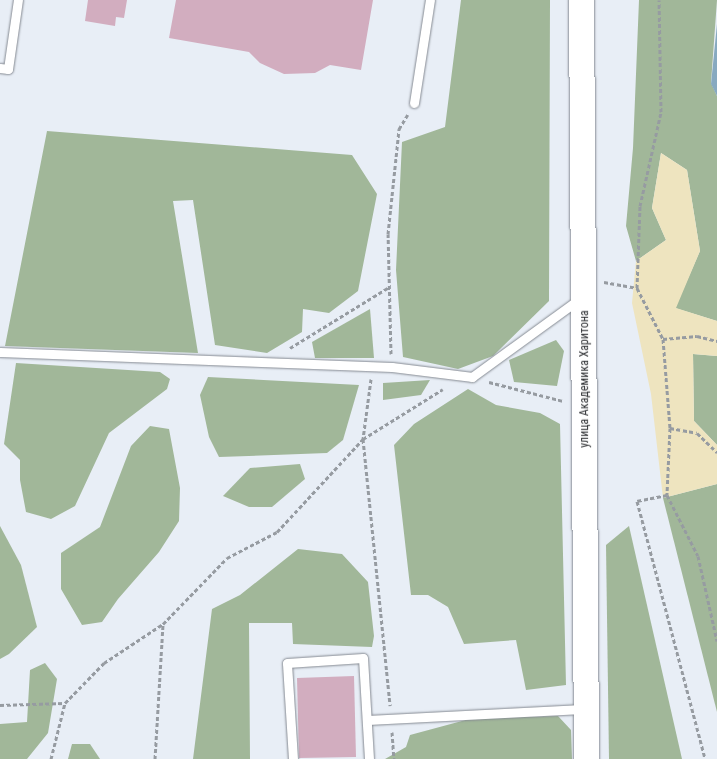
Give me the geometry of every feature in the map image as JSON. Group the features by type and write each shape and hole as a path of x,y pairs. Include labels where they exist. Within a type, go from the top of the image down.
{"street":[{"name":"улица Академика Харитона","path":"581,0 586,759"}],"lane":[{"path":"0,68 8,69 18,0"},
{"path":"414,103 430,0"},
{"path":"0,352 392,367 472,377 584,287"},
{"path":"293,759 287,663 363,658 369,759"},
{"path":"367,720 586,709"}],"path":[{"path":"660,0 661,112 640,206 637,288 663,339 670,428 667,495 698,556 717,641"},
{"path":"392,367 388,234 399,129 414,103"},
{"path":"268,362 389,287"},
{"path":"584,287 637,288"},
{"path":"663,339 697,336 717,342"},
{"path":"372,367 363,439 394,759"},
{"path":"51,759 65,703 104,663 164,624 227,558 277,532 363,439 436,392 472,377 564,401"},
{"path":"670,428 697,433 717,452"},
{"path":"667,495 638,500 705,759"},
{"path":"155,759 164,624"},
{"path":"0,705 65,703"}],"green space":[{"path":"461,0 550,0 549,301 493,356 458,369 403,357 396,270 402,142 445,127"},
{"path":"639,0 717,0 711,83 717,96 717,321 675,308 700,251 687,170 661,153 652,208 666,240 636,261 626,226 633,148"},
{"path":"47,131 352,155 377,194 358,291 329,313 303,309 302,332 267,353 215,345 193,200 173,201 198,353 5,346"},
{"path":"370,309 374,358 315,358 312,342"},
{"path":"556,340 564,351 557,386 514,382 509,360"},
{"path":"693,354 717,356 717,445 694,421"},
{"path":"16,363 160,372 170,379 167,389 109,433 75,506 51,519 26,512 20,480 20,460 4,444"},
{"path":"208,377 359,385 343,440 327,453 219,457 209,437 200,395"},
{"path":"430,380 421,395 383,400 383,383"},
{"path":"468,389 496,405 540,413 560,424 566,685 526,690 516,640 464,644 448,607 428,595 411,595 394,445 414,424"},
{"path":"150,426 169,429 180,488 179,521 159,552 118,599 102,622 82,625 61,589 61,553 100,527 131,446"},
{"path":"300,464 305,479 272,507 249,507 223,496 250,468"},
{"path":"717,484 717,712 663,498"},
{"path":"0,526 21,565 37,627 9,654 0,659"},
{"path":"629,526 682,759 609,759 606,545"},
{"path":"298,549 342,554 368,582 374,636 372,647 293,644 292,623 249,623 250,759 193,759 212,609 240,595"},
{"path":"45,663 57,679 48,733 27,759 0,759 0,724 27,722 30,670"},
{"path":"558,716 571,730 572,759 385,759 406,747 410,735 473,718"},
{"path":"72,744 90,744 100,759 68,759"}],"sand":[{"path":"661,153 687,170 700,251 676,308 717,321 717,356 693,354 694,421 717,445 717,484 663,498 651,394 632,303 636,261 666,240 652,208"}],"water":[{"path":"717,24 717,96 711,84"}],"building":[{"path":"88,0 127,0 124,18 116,17 115,26 85,21"},
{"path":"176,0 373,0 361,70 330,65 315,73 284,74 260,63 249,52 169,38"},
{"path":"354,676 356,757 299,758 297,678"}]}
